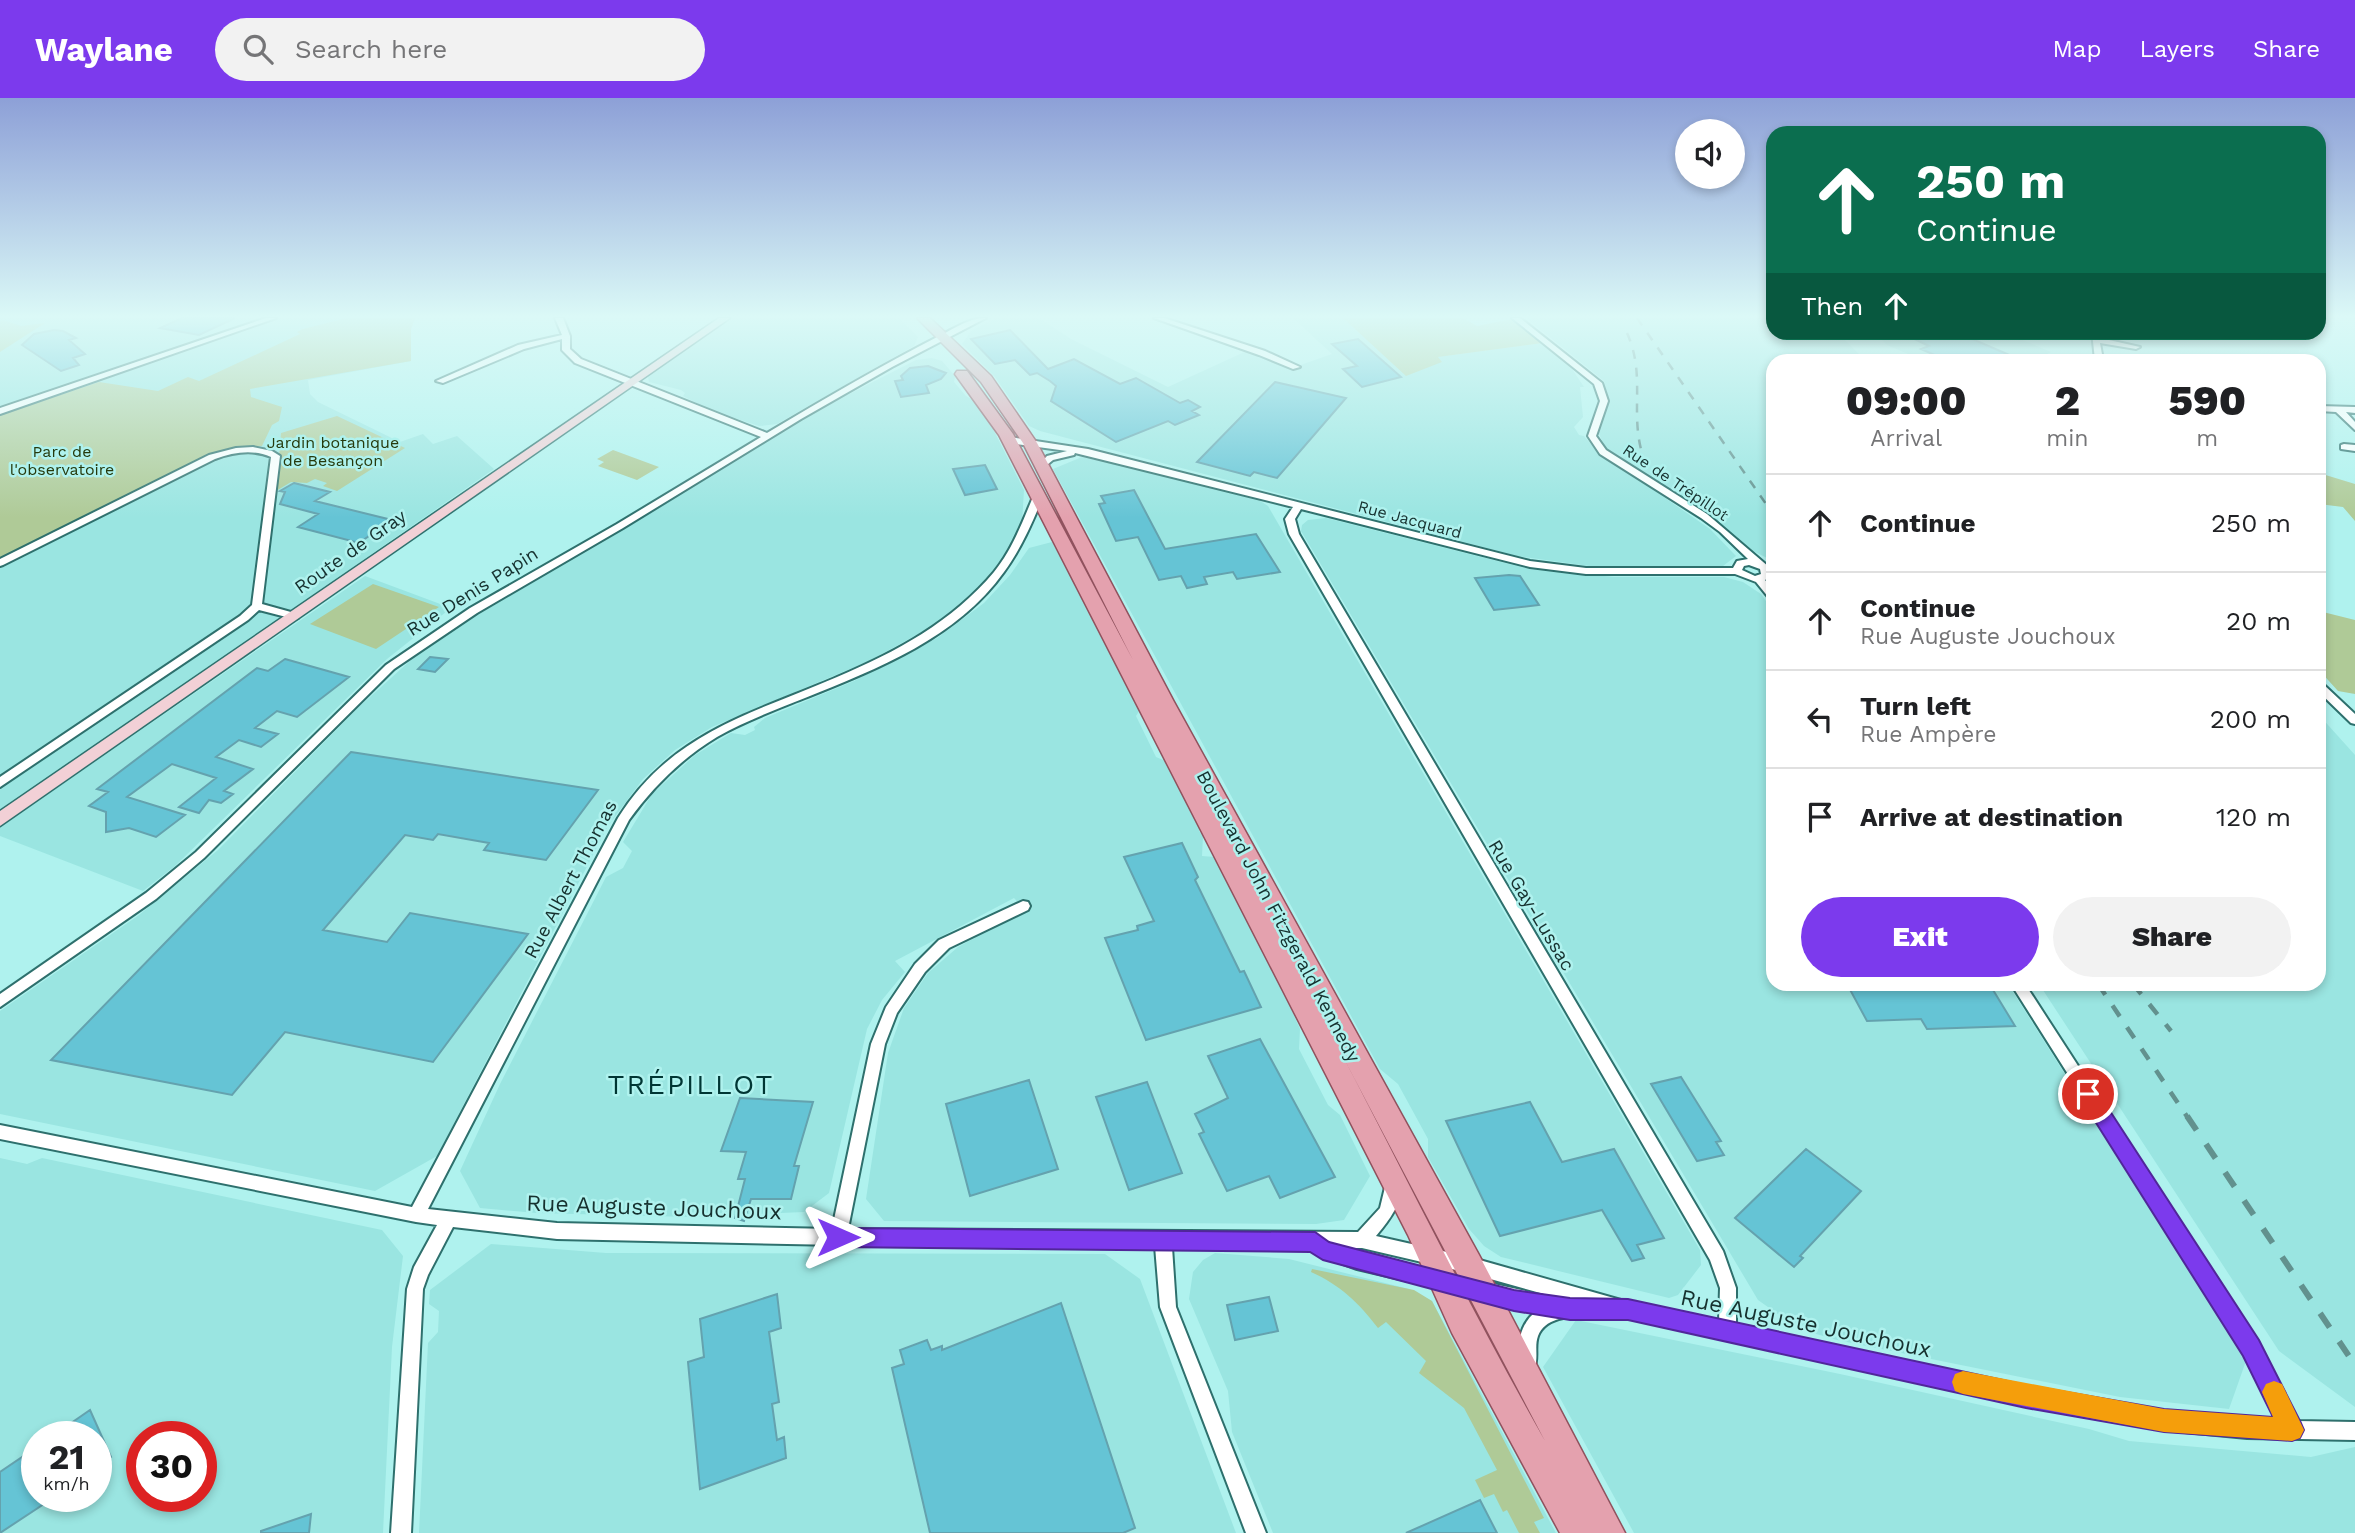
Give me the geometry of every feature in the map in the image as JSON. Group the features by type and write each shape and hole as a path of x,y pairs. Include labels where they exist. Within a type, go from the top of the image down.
{"main road":[{"name":"Route de Gray","path":"0,820 618,385"},
{"name":"Boulevard John Fitzgerald Kennedy","path":"973,385 1042,466 1273,905 1469,1265 1609,1533"},
{"name":"Boulevard John Fitzgerald Kennedy","path":"1021,439 1038,497 1149,705 1437,1268 1578,1533"}],"street":[{"path":"0,411 76,385"},
{"path":"640,385 705,414 767,436"},
{"name":"Rue Denis Papin","path":"0,1001 151,896 191,864 390,667 421,644 468,612 619,526 854,385"},
{"name":"Rue de Trépillot","path":"1600,385 1604,401 1592,429 1596,444 1603,452 1741,547 1766,568"},
{"path":"2326,409 2355,410"},
{"path":"2339,410 2355,427"},
{"name":"Rue Jacquard","path":"1021,439 1082,451 1530,564 1586,571 1740,567 1757,563"},
{"path":"2344,447 2355,448"},
{"path":"0,563 212,457 237,450 258,450 276,456 253,609 0,783"},
{"name":"Rue Jacquard","path":"1042,466 1050,458 1082,451"},
{"name":"Rue Albert Thomas","path":"416,1215 624,818 644,790 668,767 721,730 831,684 916,643 980,596 1010,562 1027,530 1038,497"},
{"name":"Rue Gay-Lussac","path":"1298,506 1290,519 1294,534 1717,1257 1728,1288 1727,1330"},
{"path":"1741,547 1740,567 1744,576 1759,579 1766,576"},
{"path":"1759,579 1766,588"},
{"path":"253,609 286,618"},
{"path":"253,609 286,618"},
{"path":"2326,693 2355,720"},
{"path":"838,1237 878,1044 891,1011 920,968 944,944 1023,906"},
{"path":"2022,991 2251,1348 2292,1430"},
{"name":"Rue Auguste Jouchoux","path":"0,1132 416,1215 557,1231 838,1237 1163,1238 1315,1242 1362,1240 1437,1268 1482,1291 1514,1300 1570,1309"},
{"path":"1362,1240 1387,1211 1393,1181"},
{"path":"401,1533 415,1289 420,1273 448,1220"},
{"path":"1163,1238 1168,1307 1256,1533"},
{"name":"Rue Auguste Jouchoux","path":"1315,1242 1323,1250 1437,1268 1469,1265 1628,1310 2040,1399 2164,1421 2292,1430 2355,1431"},
{"path":"1533,1392 1527,1359 1530,1331 1543,1314 1570,1309 1628,1310"}],"shaded area":[{"path":"0,385 309,385 310,394 318,402 400,442 423,434 433,444 457,436 494,469 0,812"},
{"path":"661,385 846,385 777,424 759,426 710,410 683,396 685,393"},
{"path":"867,385 957,385 973,400 993,429 1024,490 1022,523 1013,544 981,586 931,627 869,661 712,727 675,750 643,779 608,826 437,1156 375,1191 0,1114 0,1011 139,915 218,850 359,707 433,640 600,544 816,411"},
{"path":"1001,385 1583,385 1584,387 1580,387 1583,417 1574,427 1579,435 1584,436 1597,451 1710,529 1736,556 1723,566 1639,567 1589,566 1517,556 1029,426"},
{"path":"1605,385 1766,385 1766,558 1607,451 1598,432 1609,403"},
{"path":"1082,457 1257,499 1268,506 1700,1250 1701,1265 1678,1295 1669,1298 1501,1257 1484,1246 1469,1229 1428,1157 1428,1139 1398,1084 1380,1069 1053,469"},
{"path":"1326,518 1525,568 1614,577 1724,577 1743,582 1761,594 1766,601 1766,991 2012,991 2246,1361 2229,1409 2120,1397 1837,1340 1799,1329 1758,1300 1301,531 1302,525 1308,520"},
{"path":"1052,542 1141,708 1136,716 1156,757 1168,762 1200,825 1199,831 1203,836 1202,856 1215,857 1300,1029 1299,1049 1328,1105 1340,1115 1370,1176 1344,1220 1316,1224 884,1221 866,1199 888,1053 904,1008 928,973 958,947 1025,910 1014,898 895,961 905,972 882,1000 867,1029 829,1193 804,1212 690,1217 537,1213 480,1208 460,1171 500,1084 606,877 623,868 632,851 623,842 652,794 695,755 731,733 745,735 755,730 754,727 765,718 854,681 937,638 984,603 1010,575 1029,548"},
{"path":"365,576 451,608 387,659 175,866 143,891 0,836 0,827"},
{"path":"2326,723 2355,755 2355,1407 2279,1351 2044,991 2326,991"},
{"path":"0,1158 27,1164 42,1158 382,1230 403,1256 392,1347 383,1533 0,1533"},
{"path":"491,1244 606,1253 1105,1254 1140,1279 1236,1533 419,1533 428,1343 438,1332 439,1311 429,1304 430,1290"},
{"path":"1215,1253 1289,1259 1409,1289 1432,1301 1556,1533 1273,1533 1232,1432 1228,1391 1189,1299 1193,1272 1203,1260"},
{"path":"1576,1320 1840,1374 2089,1429 2129,1441 2311,1457 2355,1447 2355,1533 1634,1533 1543,1367"}],"green space":[{"name":"Parc de l'observatoire","path":"90,385 118,385 158,391 171,385 273,385 250,389 251,397 282,407 279,421 272,425 262,446 239,447 209,457 0,562 0,415"},
{"name":"Jardin botanique de Besançon","path":"337,416 405,448 337,491 323,486 327,483 315,479 307,483 291,482 276,491 281,433"},
{"path":"613,450 659,467 637,480 598,466 604,462 597,459"},
{"path":"2326,475 2355,484 2355,521 2343,507 2326,505"},
{"path":"373,584 439,607 376,649 310,624"},
{"path":"2326,613 2355,620 2355,694 2338,691 2326,678"},
{"path":"1312,1269 1414,1290 1432,1301 1544,1518 1534,1522 1540,1533 1519,1533 1507,1510 1503,1512 1494,1494 1484,1498 1475,1480 1497,1470 1464,1408 1419,1373 1426,1361 1386,1322 1378,1328 1348,1296 1311,1272"}],"building":[{"path":"896,385 926,385 929,393 901,397"},
{"path":"1148,385 1180,403 1188,400 1200,407 1192,411 1199,415 1175,425 1168,421 1116,442 1051,401 1056,386"},
{"path":"1272,385 1288,385 1346,398 1277,478 1254,472 1250,476 1197,462"},
{"path":"985,465 997,489 965,495 953,469"},
{"path":"294,483 330,492 315,501 392,520 359,543 298,527 318,514 280,504 285,492 280,491"},
{"path":"1134,490 1165,549 1256,534 1280,572 1237,579 1233,572 1204,577 1207,584 1187,588 1181,576 1159,580 1138,537 1116,541 1099,504 1105,503 1101,496"},
{"path":"1520,576 1539,605 1494,610 1475,578"},
{"path":"430,657 448,659 435,672 418,669"},
{"path":"285,659 349,677 297,717 277,711 255,728 278,734 261,747 239,740 216,757 253,769 224,791 233,794 221,803 209,800 199,813 179,807 216,778 172,764 127,797 185,815 156,837 129,828 106,832 106,812 89,806 108,792 97,789 257,668 268,671"},
{"path":"351,752 598,790 546,860 484,850 489,843 438,834 433,840 405,835 323,930 387,942 410,913 528,934 433,1062 285,1032 232,1095 51,1060"},
{"path":"1182,843 1198,877 1195,880 1240,972 1244,971 1261,1007 1146,1040 1105,938 1138,930 1137,926 1154,921 1124,857"},
{"path":"1851,991 1994,991 2015,1026 1927,1029 1921,1019 1867,1021"},
{"path":"1260,1039 1335,1177 1280,1198 1269,1176 1227,1191 1199,1134 1204,1132 1195,1114 1228,1098 1208,1056"},
{"path":"1681,1077 1721,1141 1716,1142 1724,1155 1697,1161 1651,1084"},
{"path":"1029,1080 1058,1169 970,1196 946,1104"},
{"path":"1147,1082 1182,1173 1129,1190 1096,1097"},
{"path":"740,1098 813,1102 794,1166 799,1166 791,1199 751,1199 744,1221 735,1218 745,1179 738,1179 746,1152 721,1151"},
{"path":"1530,1102 1562,1162 1614,1149 1664,1238 1637,1245 1644,1258 1632,1261 1602,1210 1500,1236 1446,1121"},
{"path":"1806,1149 1861,1191 1800,1256 1803,1258 1794,1267 1735,1218"},
{"path":"777,1294 781,1328 769,1332 779,1402 772,1404 777,1440 784,1437 786,1458 700,1489 688,1362 704,1357 700,1319"},
{"path":"1269,1297 1278,1331 1235,1340 1227,1305"},
{"path":"1061,1303 1135,1528 1123,1533 930,1533 892,1368 904,1364 900,1350 927,1340 931,1350 942,1346 942,1350"},
{"path":"90,1410 95,1421 74,1421"},
{"path":"21,1458 21,1512 32,1512 0,1533 0,1472"},
{"path":"1480,1500 1497,1533 1406,1533"},
{"path":"311,1514 309,1533 261,1533 261,1531"}],"railway":[{"path":"1637,385 1637,422 1642,453"},
{"path":"1683,385 1766,504"},
{"path":"2103,991 2188,1118"},
{"path":"2139,991 2171,1031"},
{"path":"2187,1116 2355,1365"}],"slow traffic":[{"path":"1963,1382 2026,1397 2164,1421 2247,1429 2292,1430 2274,1392"}],"district":[{"name":"TRÉPILLOT","path":"691,1084"}],"route":[{"path":"838,1237 1163,1238 1315,1242 1323,1250 1514,1300 1570,1309 1628,1310 1789,1343 2026,1397 2164,1421 2247,1429 2292,1430 2251,1348 2088,1094"}]}
